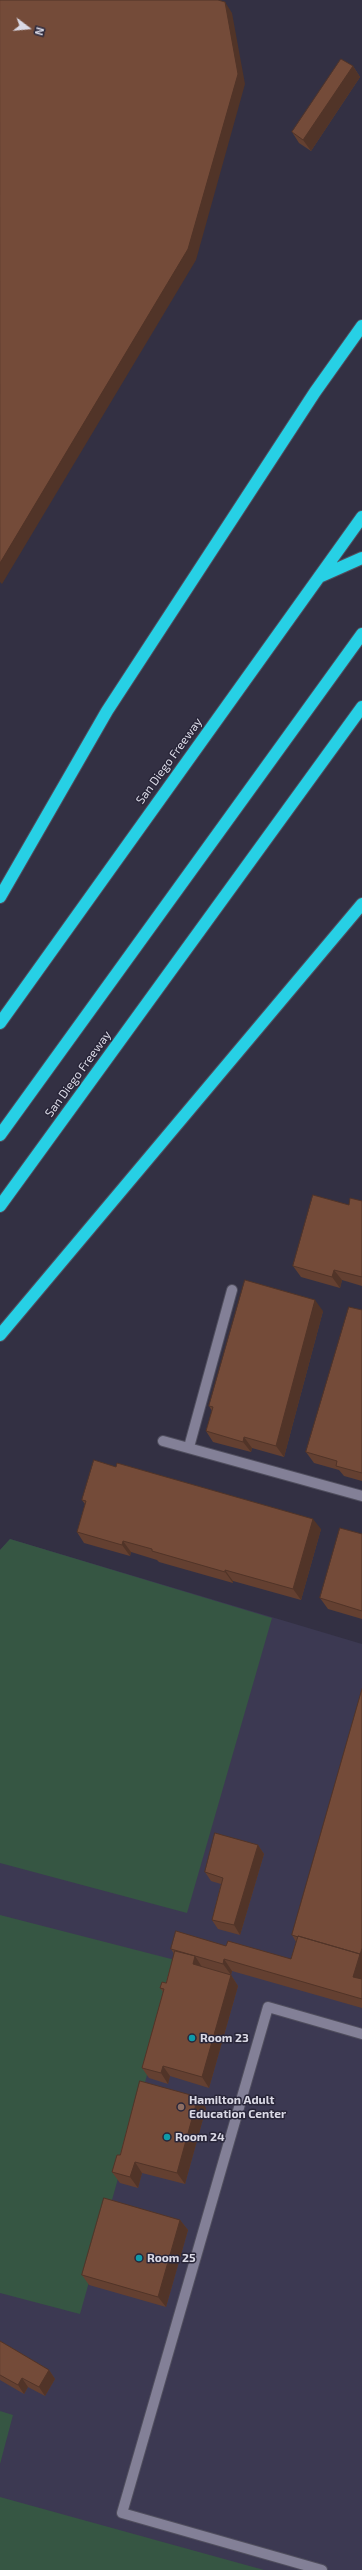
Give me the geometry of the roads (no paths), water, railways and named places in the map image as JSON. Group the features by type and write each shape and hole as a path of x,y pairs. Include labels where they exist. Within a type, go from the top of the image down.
{"highway":[{"path":"0,898 107,711 315,392 362,326"},
{"name":"San Diego Freeway","path":"0,1023 362,517"},
{"path":"318,578 362,558"},
{"path":"0,1135 362,634"},
{"name":"San Diego Freeway","path":"0,1206 362,707"},
{"path":"0,1335 362,904"}],"street":[{"path":"189,1448 232,1290"},
{"path":"163,1440 362,1496"},
{"path":"322,2570 122,2513 268,2007 362,2034"}],"place":[{"name":"Room 23","path":"192,2038"},
{"name":"Hamilton Adult Education Center","path":"181,2107"},
{"name":"Room 24","path":"167,2137"},
{"name":"Room 25","path":"139,2258"}]}
